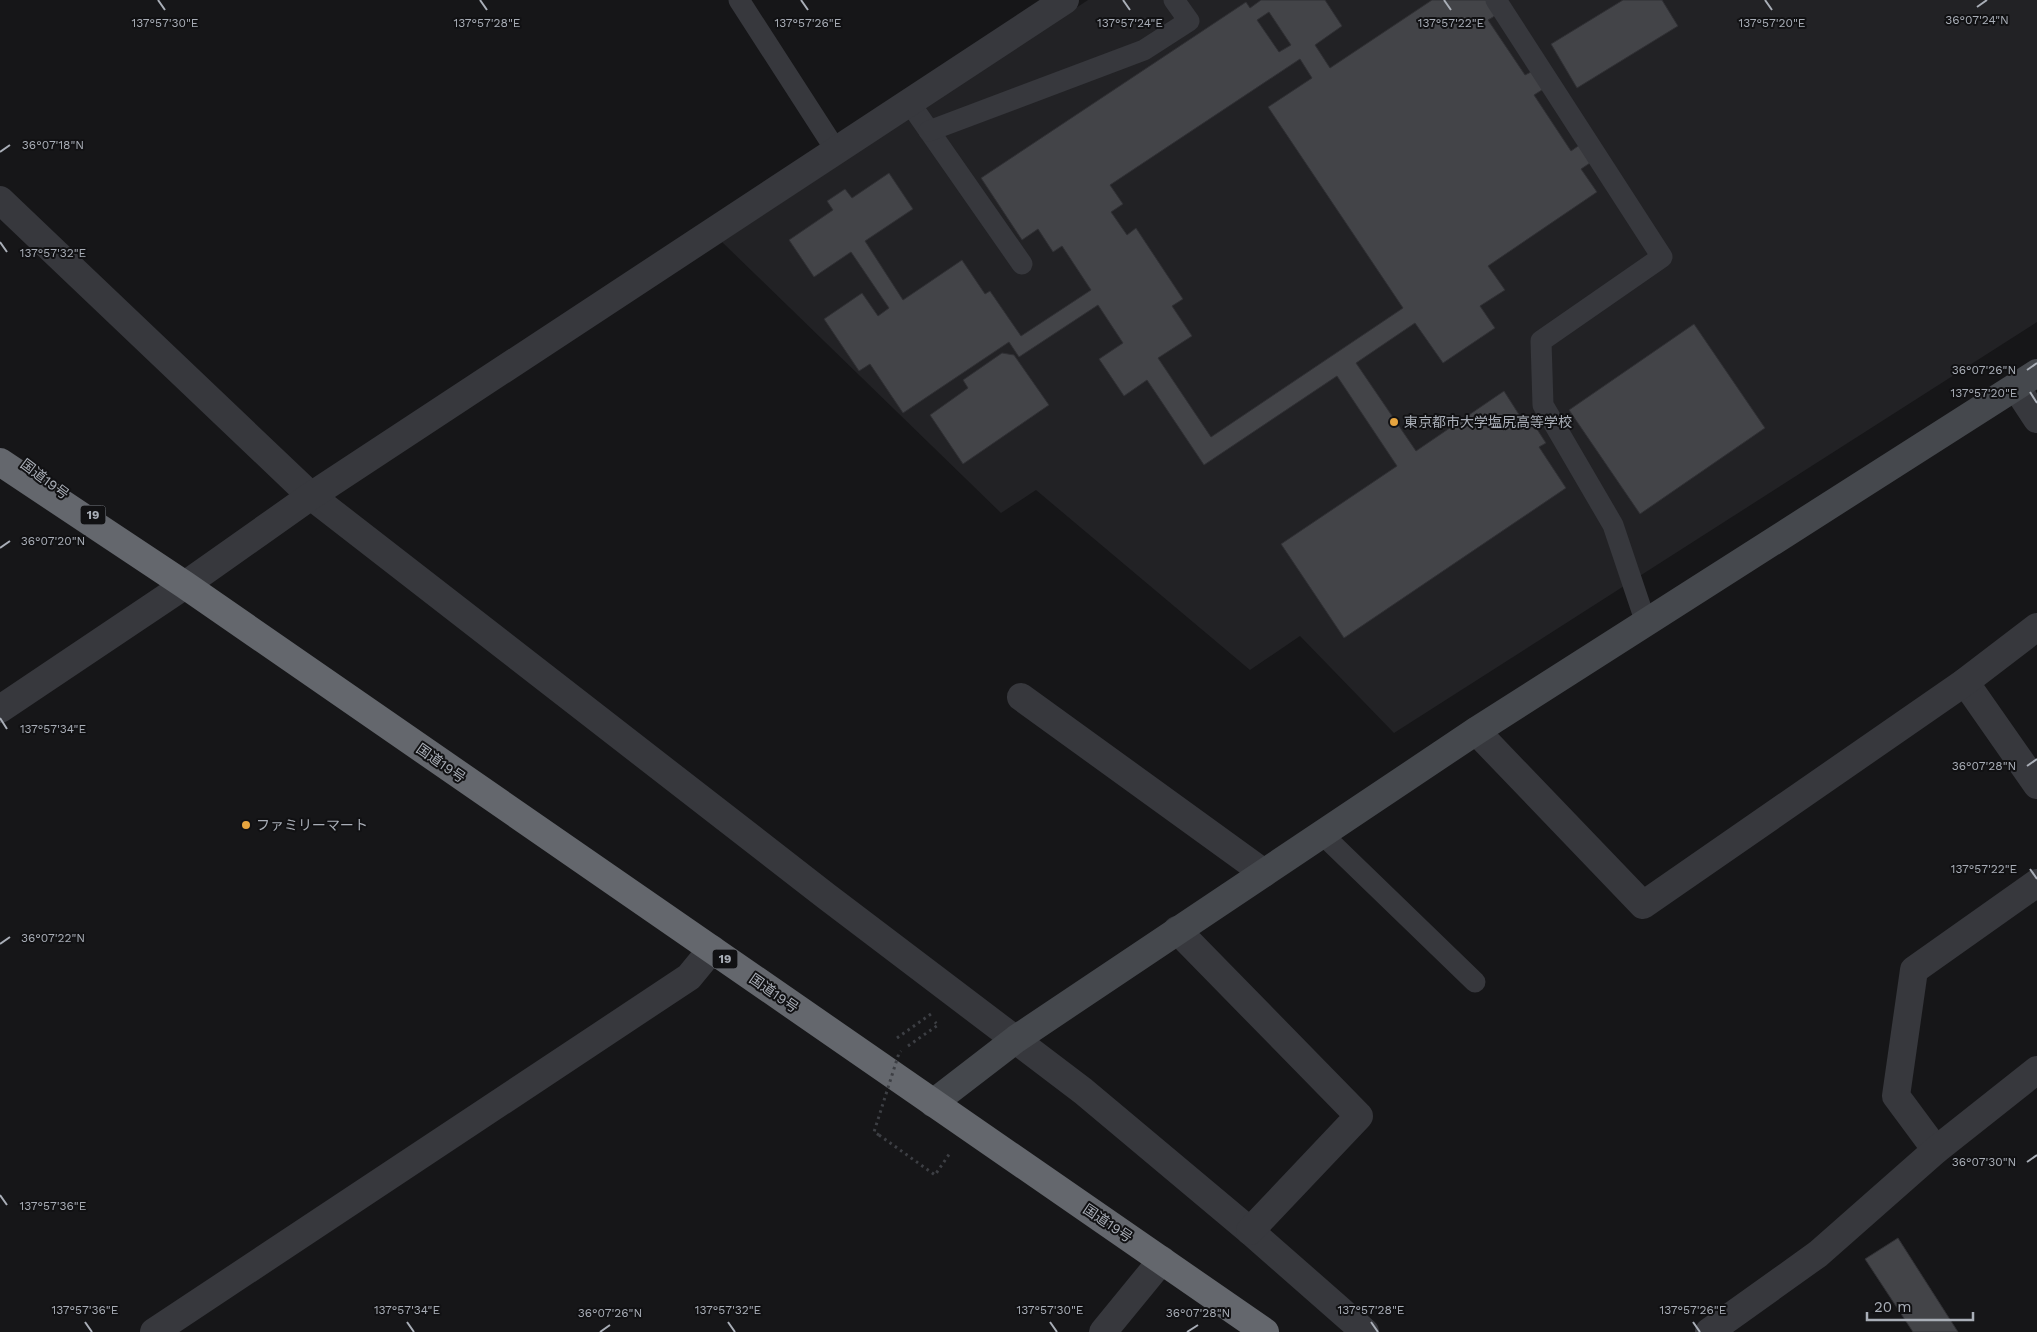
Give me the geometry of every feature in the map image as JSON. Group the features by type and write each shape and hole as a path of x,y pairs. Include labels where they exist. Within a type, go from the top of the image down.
{"highway":[{"name":"国道19号","path":"0,445 185,586"},
{"name":"国道19号","path":"0,462 185,586 1265,1332"}],"street":[{"path":"0,709 185,586 312,496 837,152 1065,0"},
{"path":"0,200 312,496 826,896 1083,1091 1250,1231 1365,1332"},
{"path":"933,1102 1016,1039 1476,731 2027,380 2037,419"},
{"path":"1476,731 1643,905 1965,682 2037,627"},
{"path":"1965,682 2037,784"},
{"path":"1021,697 1264,872"},
{"path":"1936,1150 1896,1096 1914,970 2037,883"},
{"path":"1177,930 1359,1116 1250,1231"},
{"path":"154,1332 688,977 712,949"},
{"path":"1709,1332 1818,1254 1936,1150 2037,1070"},
{"path":"1103,1332 1162,1260"}],"lane":[{"path":"739,0 837,152"},
{"path":"929,131 1144,50 1189,21 1174,0"},
{"path":"1496,0 1662,257 1541,341 1543,405 1613,525 1646,623"},
{"path":"910,102 1022,264"},
{"path":"1322,834 1475,982"}],"path":[{"path":"894,1039 930,1014 938,1026 899,1053 874,1132 935,1175 953,1149"}],"shaded area":[{"name":"東京都市大学塩尻高等学校","path":"1088,0 2037,0 2037,322 1394,733 1300,636 1250,670 1036,490 1001,513 722,242"}],"building":[{"path":"1261,0 1325,0 1342,26 1315,45 1330,68 1432,0 1489,0 1498,14 1488,20 1525,75 1533,71 1545,88 1534,95 1571,151 1581,144 1593,161 1581,169 1597,192 1488,266 1505,290 1480,306 1495,328 1443,363 1415,323 1356,363 1416,451 1504,391 1527,427 1533,423 1546,443 1539,447 1566,488 1344,638 1281,544 1397,466 1337,376 1204,465 1147,380 1124,396 1099,359 1123,343 1098,305 1019,357 1009,342 903,413 870,364 859,371 824,319 862,293 878,316 889,308 851,252 814,277 789,240 833,210 827,201 845,189 852,198 889,173 913,209 865,241 903,300 962,260 985,294 990,291 1021,336 1091,290 1062,246 1053,252 1038,229 1022,240 981,178 1246,2 1250,8","holes":["1269,12 1291,45 1279,52 1257,20","1300,59 1312,78 1268,107 1403,308 1211,437 1158,358 1192,336 1172,306 1183,299 1136,228 1127,235 1111,212 1123,204 1110,185"]},
{"path":"1623,0 1662,0 1678,26 1577,88 1551,44"},
{"path":"1694,324 1765,428 1640,514 1569,410"},
{"path":"1002,353 1014,355 1049,405 963,464 930,415 968,388 963,380"},
{"path":"1898,1238 1958,1332 1913,1332 1865,1259"}],"place":[{"name":"東京都市大学塩尻高等学校","path":"1394,422"},
{"name":"ファミリーマート","path":"246,825"}]}
